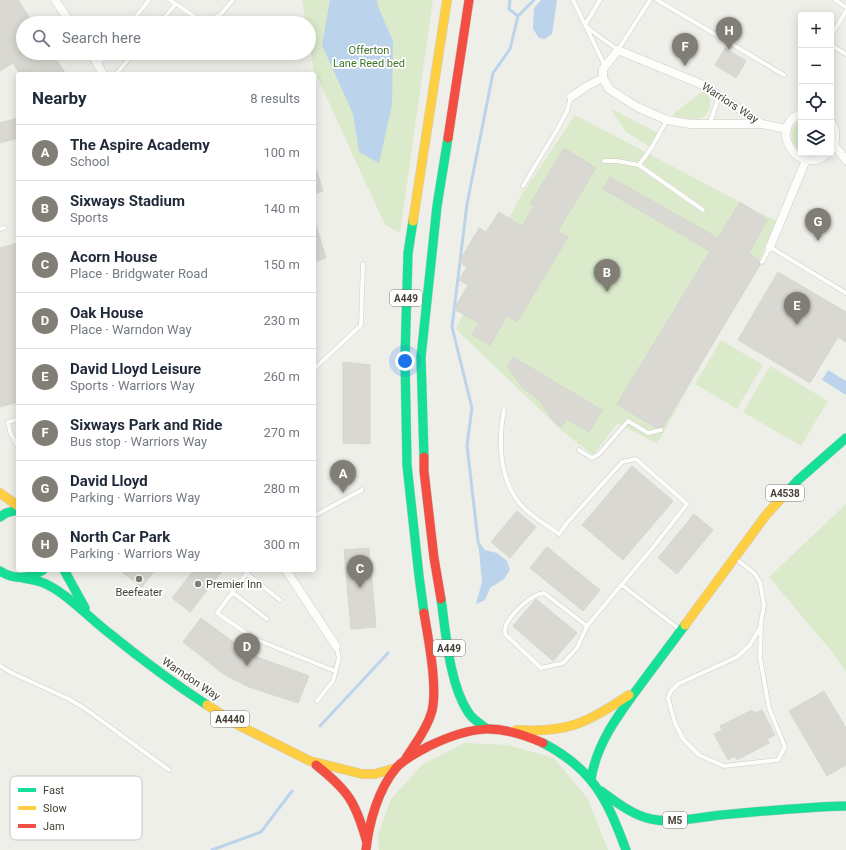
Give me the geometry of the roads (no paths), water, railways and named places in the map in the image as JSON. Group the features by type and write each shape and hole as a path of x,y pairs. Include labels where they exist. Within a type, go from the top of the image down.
{"main road":[{"name":"A449","path":"405,760 426,727 432,713 434,701 432,665 407,465 405,358 408,253 446,0"},
{"name":"A449","path":"469,0 437,206 421,357 424,471 434,558 452,664 458,691 468,712 476,722 486,728"},
{"name":"A4538","path":"591,779 593,763 599,747 613,722 734,557 766,515 797,481 846,438"},
{"path":"0,493 16,505"},
{"path":"0,517 6,513 16,510"},
{"path":"0,571 12,577"},
{"path":"23,578 36,575 40,572"},
{"name":"Warndon Way","path":"65,572 89,615"},
{"path":"0,580 12,577"},
{"name":"Warndon Way","path":"12,577 41,582 54,588 89,615 107,632 177,686 240,726 310,761 337,781 356,806 366,847"},
{"name":"A4538","path":"508,730 546,731 563,729 584,722 606,710 636,690"},
{"path":"366,847 375,809 383,790 396,768 405,760 423,749 448,737 486,728 508,730 536,741 572,761 591,779 598,789 618,828 626,850"},
{"name":"Warndon Way","path":"310,761 362,774 376,774 396,768"},
{"name":"M5","path":"598,789 627,809 652,820 672,820 760,811 846,806"}],"street":[{"path":"55,0 66,16"},
{"path":"571,97 587,86 603,78 603,69 618,50"},
{"name":"Warriors Way","path":"618,50 703,85 762,124"},
{"path":"95,60 102,72"},
{"name":"Warriors Way","path":"603,78 609,89 637,107 668,120 690,124 762,124 787,129"},
{"path":"798,115 793,118 787,129 787,140 792,151 796,155 806,160 819,159 824,156"},
{"path":"834,127 836,137 834,142"},
{"path":"834,149 846,160"},
{"path":"770,247 806,160"},
{"path":"287,572 336,646"}],"lane":[{"path":"136,16 149,0"},
{"path":"170,0 193,16"},
{"path":"217,16 221,14 233,0"},
{"path":"572,0 605,66"},
{"path":"585,25 600,0"},
{"path":"585,25 618,50 650,0"},
{"path":"657,0 784,75"},
{"path":"835,0 846,7"},
{"path":"166,16 175,4"},
{"path":"834,31 846,11"},
{"path":"834,47 846,54"},
{"path":"98,65 102,60"},
{"path":"118,72 128,60"},
{"path":"710,123 720,96"},
{"path":"523,186 558,128 567,111 571,97"},
{"path":"639,165 668,120"},
{"path":"604,161 617,161 639,165 703,210"},
{"path":"762,262 770,247 846,293"},
{"path":"316,367 361,325 363,264"},
{"path":"504,410 500,444 502,463 512,492 524,508 559,534 567,523 622,462 636,459 687,504 587,626 577,648 563,663 541,668 505,634 506,626 512,617 530,598 544,593 587,626"},
{"path":"16,420 8,422 10,432 16,443"},
{"path":"579,450 592,458 599,454 628,421 648,434 661,430"},
{"path":"316,515 362,490"},
{"path":"734,557 754,573 760,582 764,605 761,626 760,658 768,708 785,747 778,760 724,766 699,755 684,739 675,723 668,698 670,691 678,684 737,657 750,645 761,626"},
{"path":"280,600 248,572 217,613 254,639 335,671"},
{"path":"622,585 681,631"},
{"path":"232,592 267,619"},
{"path":"317,701 330,686 339,658 336,646"},
{"path":"0,666 75,703 169,770"}],"water":[{"path":"330,0 377,0 377,4 393,41 392,105 379,163 359,152 353,114 322,45"},
{"path":"541,0 557,0 552,34 545,39 539,38 533,29 534,8"},
{"path":"828,370 846,381 846,395 822,380"},
{"path":"478,541 485,550 497,553 507,561 510,570 504,579 490,588 485,600 476,604 482,582"}],"waterway":[{"path":"510,0 509,9 518,16"},
{"path":"479,545 467,445 472,408 452,327 467,204 493,73 510,49 518,16 534,0"},
{"path":"320,726 388,653"},
{"path":"212,850 261,832 292,791"}],"place":[{"name":"North Car Park","path":"729,50"},
{"name":"Sixways Park and Ride","path":"685,66"},
{"name":"David Lloyd","path":"818,241"},
{"name":"Sixways Stadium","path":"607,292"},
{"name":"David Lloyd Leisure","path":"797,325"},
{"name":"The Aspire Academy","path":"343,493"},
{"name":"Beefeater","path":"139,579"},
{"name":"Premier Inn","path":"198,584"},
{"name":"Acorn House","path":"360,588"},
{"name":"Oak House","path":"247,666"}],"park label":[{"name":"Offerton Lane Reed bed","path":"369,56"}]}
